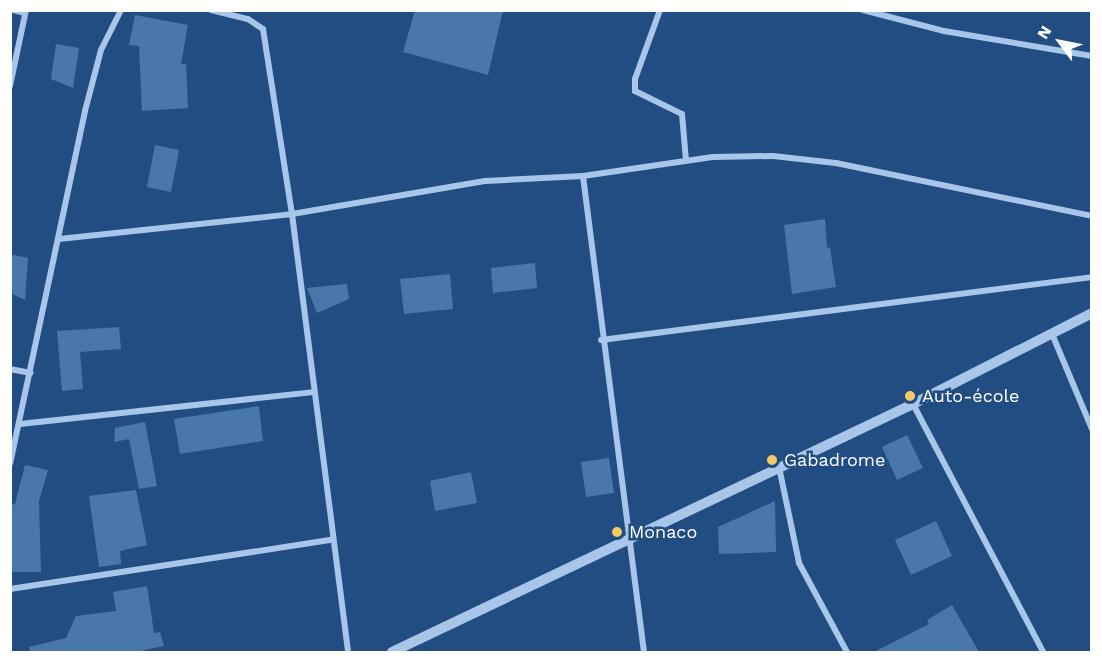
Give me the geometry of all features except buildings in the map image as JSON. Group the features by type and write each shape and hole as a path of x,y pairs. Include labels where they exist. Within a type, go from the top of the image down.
{"street":[{"path":"10,86 26,12 13,10"},
{"path":"10,464 101,50 121,10"},
{"path":"211,10 248,19 263,29 292,214 331,540 348,652"},
{"path":"660,10 635,79 635,91 682,114 686,160"},
{"path":"863,10 944,31 1092,56"},
{"path":"59,239 292,214 486,181 583,176 686,160 773,156 836,163 1092,216"},
{"path":"583,176 601,340 644,652"},
{"path":"601,340 1092,277"},
{"path":"392,652 630,542 779,467 913,404 1092,313"},
{"path":"1052,334 1092,429"},
{"path":"10,369 31,373"},
{"path":"20,424 313,392"},
{"path":"913,404 1044,652"},
{"path":"779,467 799,563 847,652"},
{"path":"10,589 331,540"}],"place":[{"name":"Auto-école","path":"910,396"},
{"name":"Gabadrome","path":"772,460"},
{"name":"Monaco","path":"617,532"}]}
